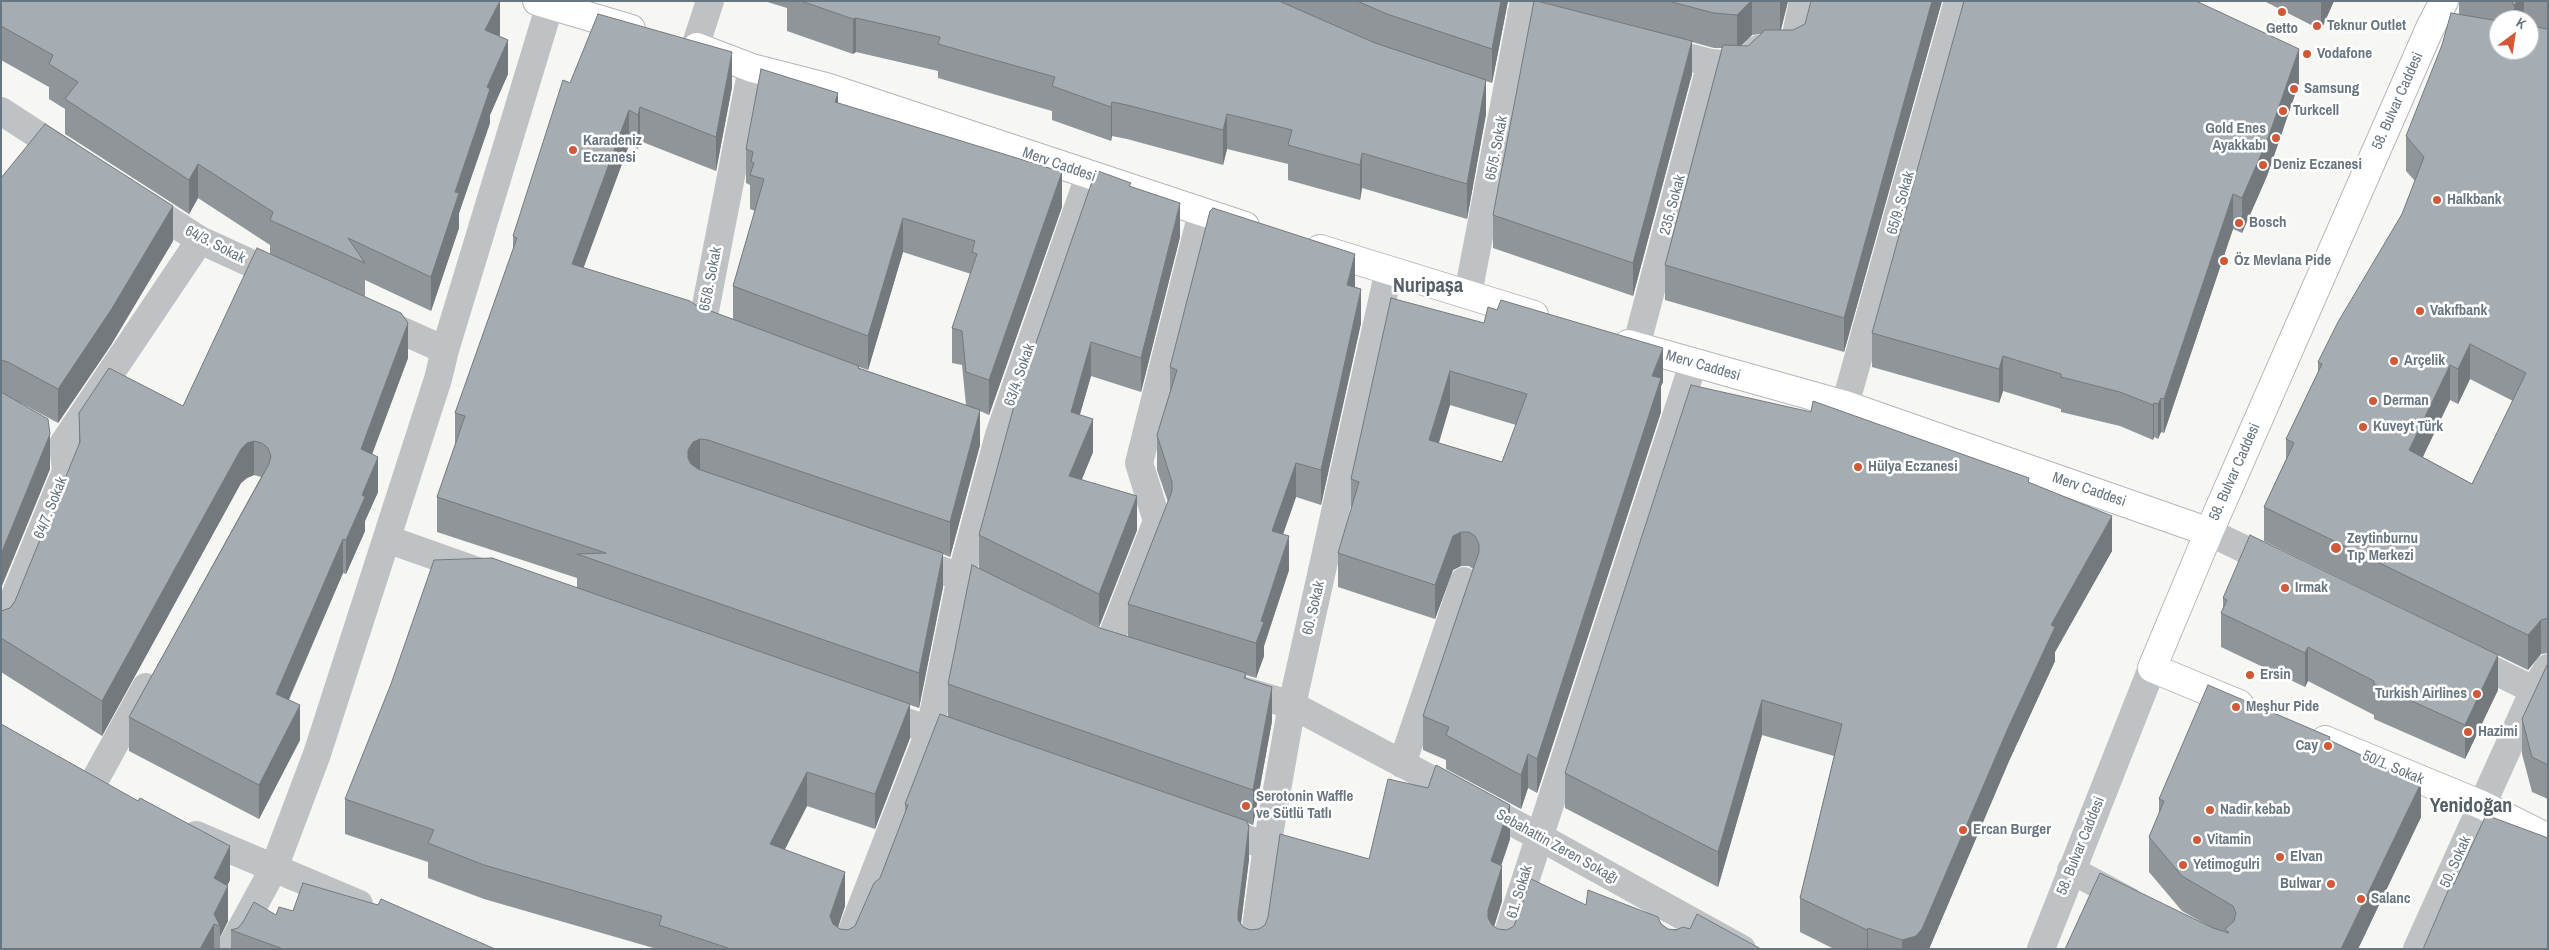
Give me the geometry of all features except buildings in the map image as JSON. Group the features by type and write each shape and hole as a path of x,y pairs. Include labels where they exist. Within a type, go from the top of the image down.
{"main road":[{"name":"58. Bulvar Caddesi","path":"2152,668 2209,532 2430,28 2444,1"},
{"name":"Merv Caddesi","path":"546,3 695,47 752,68 826,87 1089,176 1267,233"},
{"path":"1296,242 1561,324"},
{"name":"Merv Caddesi","path":"1608,338 1693,364 1845,405 2209,532"},
{"path":"2152,668 2262,713"},
{"name":"50/1. Sokak","path":"2299,729 2482,805 2548,838"}],"street":[{"path":"695,47 710,1"},
{"path":"1635,43 1711,63 1743,66 1758,48 1793,49 1803,1"},
{"name":"65/9. Sokak","path":"1845,405 1958,1"},
{"path":"230,949 274,868 317,754 438,379 546,3"},
{"path":"1522,8 1587,31"},
{"name":"65/5. Sokak","path":"1468,294 1506,104 1522,8"},
{"path":"2430,28 2460,33"},
{"name":"235. Sokak","path":"1636,347 1711,63"},
{"name":"65/8. Sokak","path":"748,343 702,326 752,68"},
{"path":"1479,95 1506,104"},
{"path":"4,119 84,165"},
{"name":"63/4. Sokak","path":"845,949 930,730 961,577 1000,435 1089,176"},
{"name":"64/3. Sokak","path":"117,186 200,240 309,289"},
{"path":"1107,649 1157,521 1139,463 1202,213"},
{"path":"40,431 64,444 200,240"},
{"name":"60. Sokak","path":"1253,949 1267,846 1292,705 1389,270"},
{"path":"354,309 445,350"},
{"name":"61. Sokak","path":"1503,949 1538,836 1693,364"},
{"path":"972,425 1000,435"},
{"name":"64/7. Sokak","path":"1,630 66,470 64,444"},
{"path":"2209,532 2297,575"},
{"path":"387,539 500,579"},
{"path":"888,552 961,577 1021,607"},
{"path":"1402,764 1464,581"},
{"path":"1082,636 1107,649 1135,658"},
{"path":"2438,643 2541,679"},
{"path":"91,787 158,665"},
{"name":"58. Bulvar Caddesi","path":"2041,949 2152,668"},
{"name":"50. Sokak","path":"2417,949 2541,679"},
{"name":"Sebahattin Zeren Sokağı","path":"1218,683 1292,705 1538,836 1680,929 1742,949"},
{"path":"846,700 996,753"},
{"path":"66,772 115,800"},
{"path":"1192,820 1267,846"},
{"path":"176,827 380,913"},
{"path":"2071,870 2150,912"}],"place":[{"name":"Getto","path":"2282,12"},
{"name":"Teknur Outlet","path":"2317,26"},
{"name":"Vodafone","path":"2307,54"},
{"name":"Samsung","path":"2294,89"},
{"name":"Turkcell","path":"2283,111"},
{"name":"Gold Enes Ayakkabı","path":"2276,138"},
{"name":"Karadeniz Eczanesi","path":"573,150"},
{"name":"Deniz Eczanesi","path":"2263,165"},
{"name":"Halkbank","path":"2437,200"},
{"name":"Bosch","path":"2239,223"},
{"name":"Öz Mevlana Pide","path":"2224,261"},
{"name":"Vakıfbank","path":"2420,311"},
{"name":"Arçelik","path":"2394,361"},
{"name":"Derman","path":"2373,401"},
{"name":"Kuveyt Türk","path":"2363,427"},
{"name":"Hülya Eczanesi","path":"1858,467"},
{"name":"Zeytinburnu Tıp Merkezi","path":"2336,548"},
{"name":"Irmak","path":"2285,588"},
{"name":"Ersin","path":"2250,675"},
{"name":"Turkish Airlines","path":"2477,694"},
{"name":"Meşhur Pide","path":"2236,707"},
{"name":"Hazimi","path":"2468,732"},
{"name":"Cay","path":"2328,746"},
{"name":"Serotonin Waffle ve Sütlü Tatlı","path":"1246,806"},
{"name":"Nadir kebab","path":"2210,810"},
{"name":"Ercan Burger","path":"1963,830"},
{"name":"Vitamin","path":"2197,840"},
{"name":"Elvan","path":"2280,857"},
{"name":"Yetimogulri","path":"2183,865"},
{"name":"Bulwar","path":"2331,884"},
{"name":"Salanc","path":"2361,899"}],"district":[{"name":"Nuripaşa","path":"1428,287"},
{"name":"Yenidoğan","path":"2471,807"}]}
